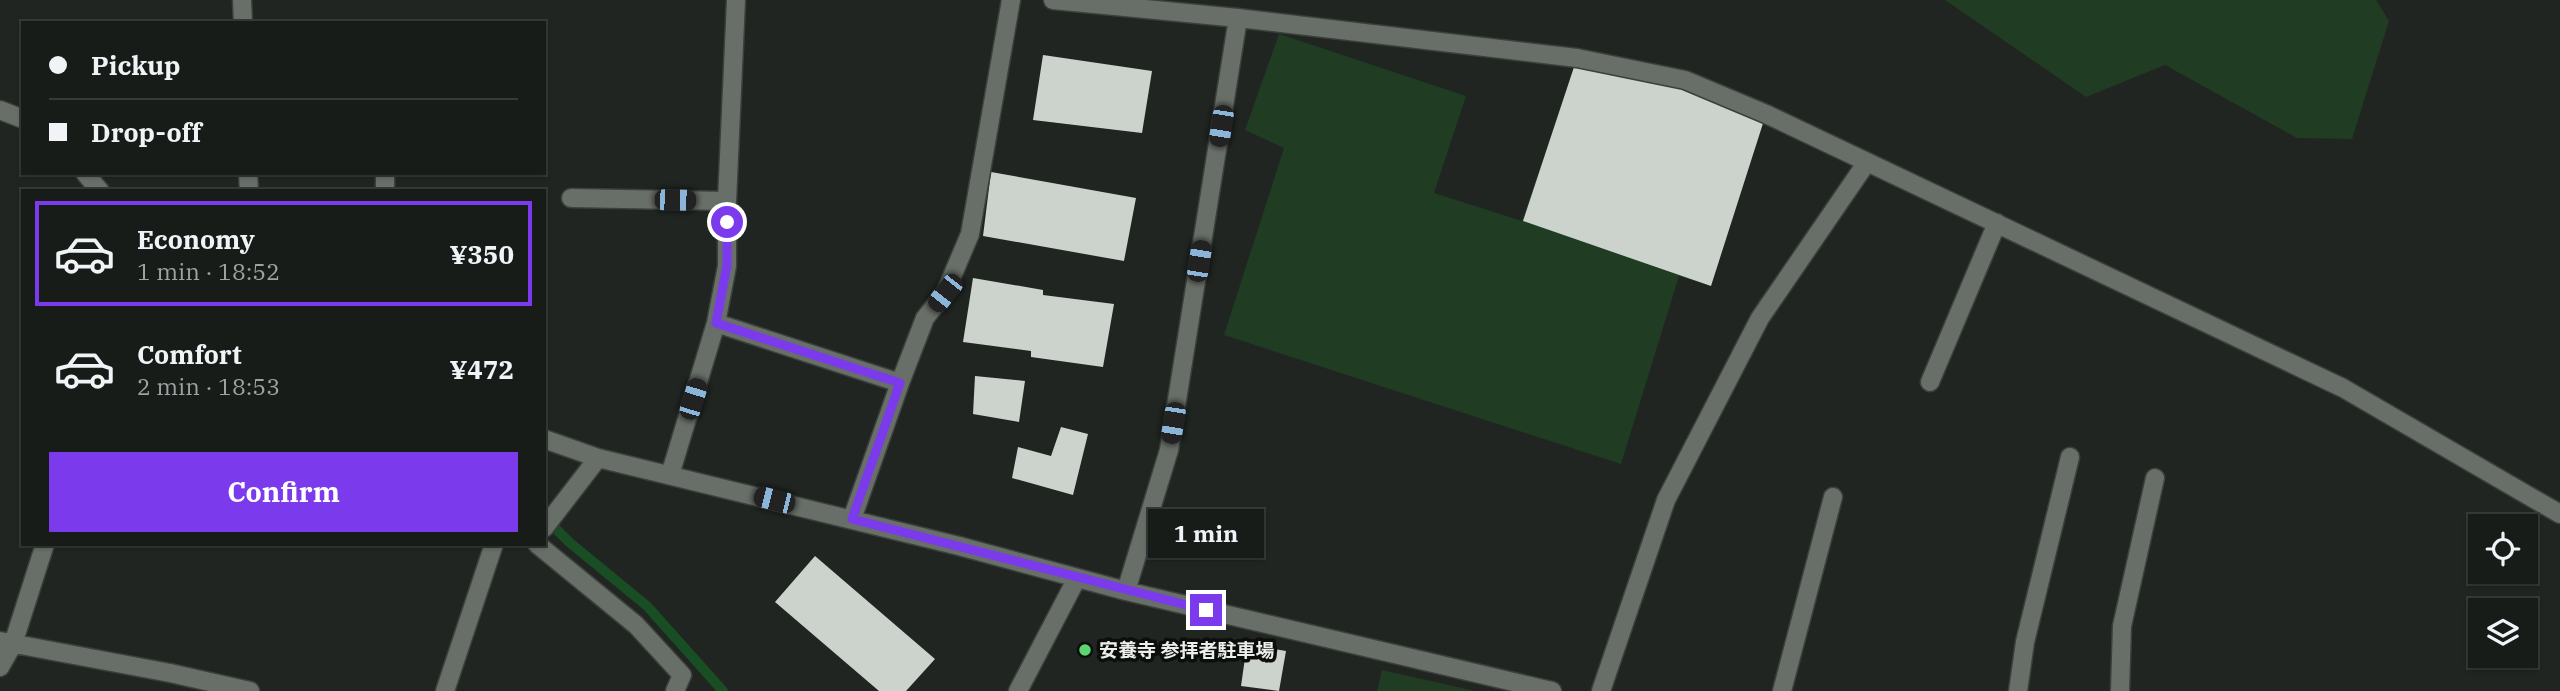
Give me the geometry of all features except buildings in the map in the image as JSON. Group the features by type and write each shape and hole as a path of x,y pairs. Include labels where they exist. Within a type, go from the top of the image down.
{"street":[{"path":"242,0 243,21"},
{"path":"670,475 716,323 727,265 727,201 736,0"},
{"path":"852,519 925,318 945,293 970,234 1011,0"},
{"path":"1053,0 1238,18 1577,58 1685,80 1766,114 2343,388 2560,514"},
{"path":"1126,591 1169,450 1238,18"},
{"path":"0,110 21,119"},
{"path":"1601,691 1672,488 1760,318 1867,162"},
{"path":"87,175 98,189"},
{"path":"571,198 727,201"},
{"path":"1930,382 1997,223"},
{"path":"716,323 900,383"},
{"path":"546,440 598,458 852,519 1126,591 1552,691"},
{"path":"2018,691 2025,642 2070,457"},
{"path":"546,526 598,458"},
{"path":"2120,691 2122,626 2155,478"},
{"path":"1782,691 1833,497"},
{"path":"0,667 44,546"},
{"path":"445,691 493,546"},
{"path":"539,546 636,625 682,675 675,691"},
{"path":"1018,691 1077,578"},
{"path":"7,643 170,673 250,691"}],"green space":[{"path":"1945,0 2376,0 2389,21 2352,139 2297,138 2165,65 2086,97"},
{"path":"1279,34 1466,96 1434,193 1522,221 1577,58 1711,286 1679,276 1621,464 1224,335 1284,148 1245,130"},
{"path":"1382,670 1475,691 1377,691"}],"waterway":[{"path":"546,519 569,542 647,606 723,691"}],"place":[{"name":"安養寺 参拝者駐車場","path":"1085,650"}],"route":[{"path":"727,222 727,265 716,323 900,383 852,519 1206,610"}]}
